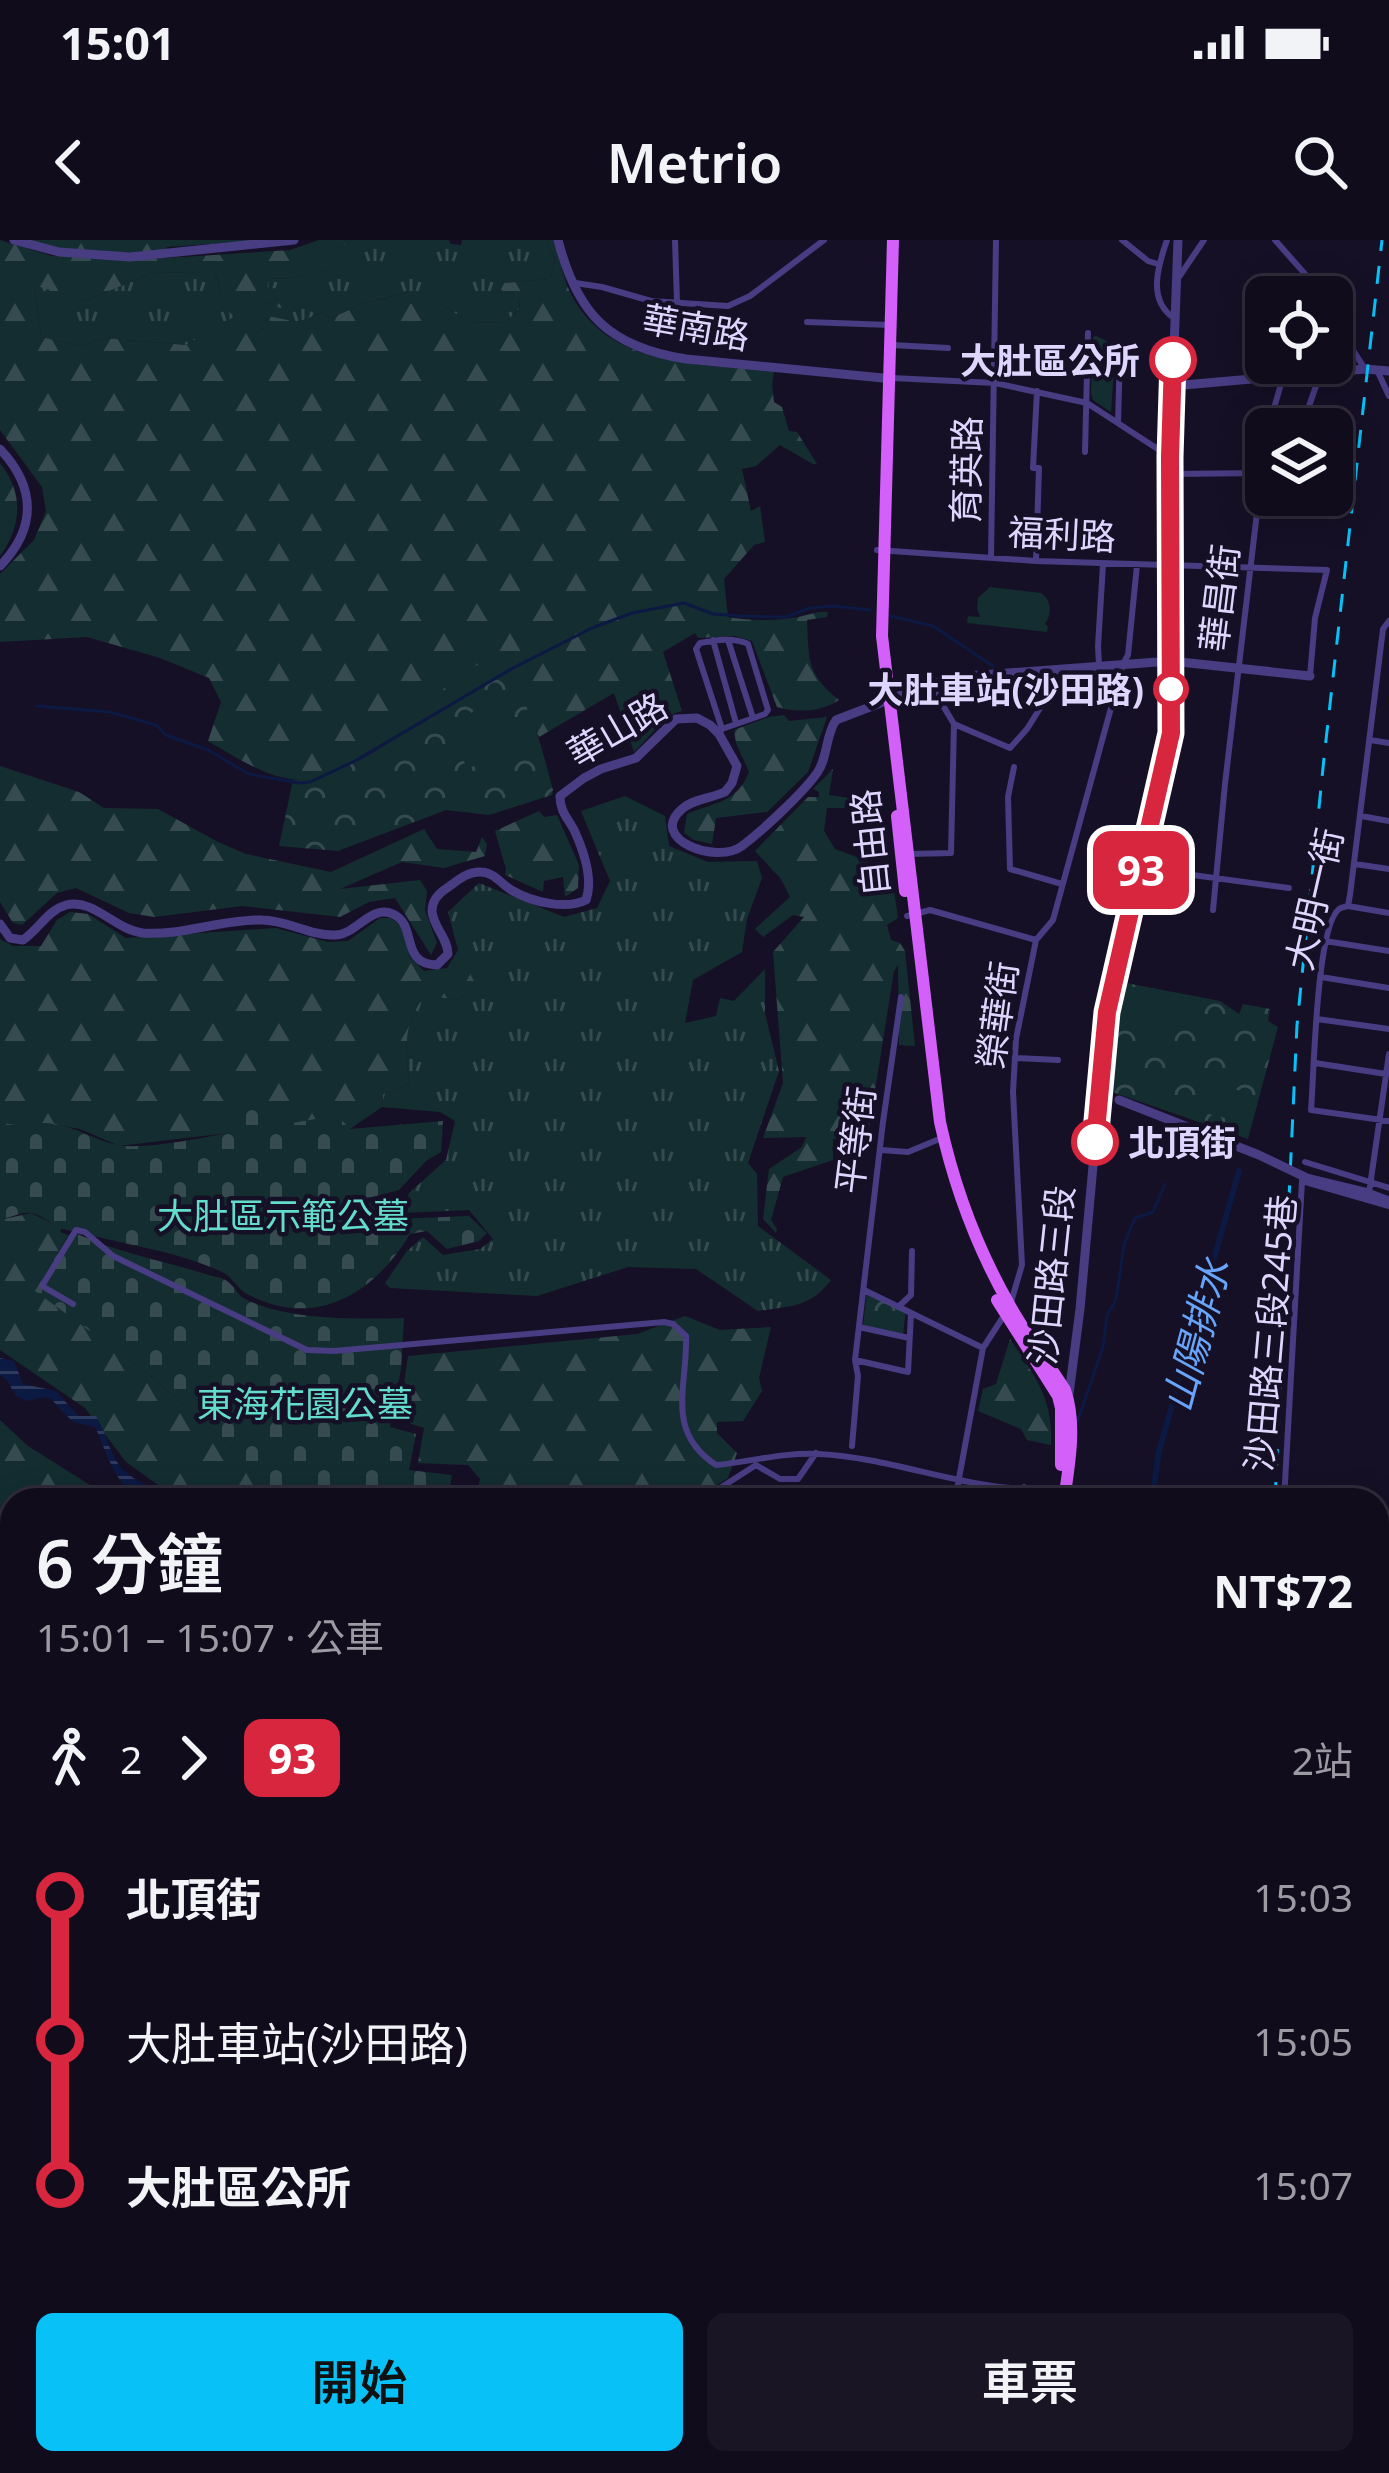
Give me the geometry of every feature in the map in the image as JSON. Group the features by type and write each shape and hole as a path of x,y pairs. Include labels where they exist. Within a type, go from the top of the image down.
{"main road":[{"name":"自由路","path":"889,240 882,636 937,1140 942,1169 1007,1310 1065,1390 1065,1404"},
{"name":"自由路","path":"886,378 887,325"},
{"name":"自由路","path":"887,700 910,854 911,916 940,1122 963,1218"},
{"name":"沙田路三段","path":"1062,1488 1071,1441 1065,1404"}],"street":[{"path":"14,240 59,252 130,256 294,240"},
{"name":"華南路","path":"558,240 570,283 600,322 641,350 686,359 886,378"},
{"path":"675,240 677,303"},
{"path":"570,283 638,299 728,306 824,240"},
{"name":"育英路","path":"992,557 996,240"},
{"path":"1123,240 1158,264"},
{"path":"1167,240 1158,264 1158,299 1166,314 1175,318"},
{"name":"沙田路三段","path":"1065,1404 1080,1309 1107,1012 1171,733 1170,457 1178,240"},
{"path":"1177,280 1204,240"},
{"path":"1275,240 1306,276"},
{"path":"1288,254 1294,240"},
{"path":"807,322 887,325"},
{"path":"1085,452 1088,333"},
{"path":"890,345 948,347"},
{"path":"1353,350 1365,368"},
{"path":"1118,423 1120,352"},
{"path":"1353,369 1383,370 1389,396"},
{"path":"886,378 995,382 1087,403 1170,457"},
{"path":"1172,386 1245,380"},
{"name":"華昌街","path":"1275,406 1280,384"},
{"path":"1036,561 1037,391"},
{"path":"1275,406 1282,408"},
{"path":"0,449 17,467 28,500 22,533 0,566"},
{"path":"1170,474 1245,473"},
{"name":"華昌街","path":"1213,910 1257,516"},
{"name":"福利路","path":"880,550 1103,564 1327,570 1310,676"},
{"path":"1099,665 1103,564"},
{"name":"榮華街","path":"1007,1310 1022,1265 1015,1058 1036,940 1052,920 1128,655 1137,565"},
{"name":"大明一街","path":"1385,1121 1311,1110 1325,941 1335,914 1348,906 1386,625"},
{"path":"712,640 736,724"},
{"path":"728,640 753,718"},
{"path":"728,640 748,644 769,710 721,731 697,649 700,643 728,640"},
{"name":"華山路","path":"0,924 10,938 23,940 57,909 74,904 143,933 268,920 337,935 384,912 398,916 421,962 437,965 448,955 448,946 432,915 433,903 439,893 465,876 486,872 517,894 566,906 581,903 590,883 560,796 584,778 636,758 676,719 697,718 721,731 737,766 733,783 721,795 685,805 674,827 685,845 719,854 739,849 818,772 836,721 930,684 967,676 1171,661 1310,676"},
{"path":"1379,661 1389,663"},
{"path":"954,724 1010,748 1062,673"},
{"path":"910,854 950,853 954,724 930,684"},
{"path":"1370,740 1389,743"},
{"path":"1014,767 1008,812 1010,869 1062,884"},
{"path":"1361,816 1389,821"},
{"path":"1355,864 1389,869"},
{"path":"1141,868 1289,888"},
{"path":"1348,906 1389,913"},
{"path":"911,916 931,910 1036,940"},
{"path":"1325,941 1389,951"},
{"path":"1321,977 1389,988"},
{"name":"平等街","path":"852,1447 855,1360 901,997"},
{"path":"1317,1018 1389,1029"},
{"path":"1368,1198 1385,1121 1389,1054"},
{"path":"1015,1058 1058,1060"},
{"path":"1315,1063 1387,1074"},
{"path":"1099,1094 1119,1098 1307,1178 1389,1197"},
{"path":"881,1150 908,1152 937,1140"},
{"path":"1304,1162 1373,1181 1389,1197"},
{"path":"1327,1170 1322,1188 1368,1198 1389,1197"},
{"name":"沙田路三段245巷","path":"1285,1488 1302,1181 1322,1188"},
{"path":"73,1304 42,1286 76,1230 85,1232 112,1256 307,1350 673,1324 686,1336 682,1418 702,1455 716,1465 815,1453 867,1458 991,1486 1028,1488"},
{"path":"898,1306 911,1295 912,1250"},
{"path":"864,1289 983,1348"},
{"path":"957,1488 983,1348 1007,1310"},
{"path":"855,1360 908,1372 911,1313"},
{"path":"859,1328 910,1339"},
{"path":"720,1488 757,1465 780,1479 798,1479 815,1453"}],"green space":[{"path":"0,240 52,256 137,260 290,250 319,240 352,240 330,253 331,270 269,278 267,287 289,291 287,306 266,302 255,313 260,328 265,329 271,323 267,316 298,322 322,313 331,318 365,303 407,293 409,304 440,304 469,322 505,323 519,310 520,300 505,294 504,283 550,279 555,260 547,240 554,240 571,294 588,319 609,337 660,358 774,371 774,402 782,407 789,431 797,432 817,464 780,445 756,466 742,469 751,511 760,506 765,542 754,545 724,579 728,617 772,620 828,612 827,617 807,620 809,656 820,682 839,700 809,710 777,707 752,641 735,636 698,638 695,633 663,652 682,711 662,722 634,752 614,693 539,737 507,679 327,775 301,780 276,776 208,741 221,702 209,678 87,637 0,642 0,574 34,540 46,511 42,487 0,430","holes":["209,261 234,317 186,345 104,338 81,346 41,337 34,285 85,301 155,272 192,273 203,270"]},
{"path":"28,240 267,240 114,252"},
{"path":"352,240 449,240 461,245 462,240 547,240 555,260 550,279 504,283 520,299 519,309 505,323 469,322 440,304 408,304 406,293 331,318 322,313 298,322 268,317 271,323 260,328 254,313 266,302 275,305 267,287 269,278 330,270 330,253"},
{"path":"209,260 235,317 186,345 104,338 81,346 41,337 34,284 85,301 155,272 202,270"},
{"path":"1096,336 1109,342 1115,353 1111,412 1093,400 1091,393"},
{"path":"0,463 13,486 17,510 13,533 0,556"},
{"path":"990,587 1041,593 1050,607 1047,632 967,623 968,616 980,617 978,598"},
{"path":"488,662 524,702 552,795 489,815 446,810 338,851 279,846 293,780 322,776 371,754 409,726 454,679"},
{"path":"489,703 515,744 468,769 458,731 472,712"},
{"path":"784,715 789,721 827,717 808,772 767,812 716,818 712,844 684,833 687,814 731,796 749,772 734,730"},
{"path":"0,766 79,792 104,808 158,809 246,854 331,872 424,829 437,849 476,852 482,837 487,844 485,856 444,868 402,862 340,889 420,880 427,891 425,910 437,943 431,955 395,898 369,902 340,917 242,906 154,917 129,913 76,888 57,893 22,925 13,923 0,902"},
{"path":"833,769 829,795 882,803 879,808 827,808 824,831 835,849 891,870 898,918 887,925 891,940 905,951 915,1046 899,1045 898,965 868,1135 833,1139 833,1160 783,1177 771,1220 776,1233 763,1219 769,1169 802,1147 806,1137 763,1138 783,1083 773,952 804,917 793,915 763,937 755,929 790,897 781,879 755,851 808,797 819,797 813,789"},
{"path":"625,796 665,816 669,846 708,862 757,861 762,878 747,919 742,952 693,980 685,1023 716,1016 720,998 734,1001 765,969 765,1013 779,1071 748,1163 757,1174 758,1226 831,1280 807,1301 758,1311 696,1269 628,1267 537,1296 390,1288 385,1283 423,1237 443,1255 480,1249 493,1239 469,1210 402,1213 409,1193 446,1160 455,1121 440,1112 382,1107 383,1094 409,1084 409,1027 425,994 457,1000 476,987 458,950 448,912 479,883 564,917 597,908 610,881 581,811"},
{"path":"539,811 544,817 557,815 579,865 578,888 565,897 563,877 544,881 543,892 505,875 495,831"},
{"path":"70,912 88,914 126,938 276,928 328,942 348,941 380,918 392,918 402,928 410,957 424,971 447,968 458,950 477,987 457,1000 425,995 409,1027 409,1084 383,1094 382,1107 350,1129 293,1123 273,1133 228,1133 119,1146 80,1129 44,1123 8,1126 0,1121 0,939 13,946 41,946 57,920"},
{"path":"1121,982 1220,1001 1239,1014 1243,1004 1270,1009 1268,1021 1278,1027 1248,1139 1109,1091 1113,1018"},
{"path":"1139,988 1202,1001 1193,1030 1132,1013"},
{"path":"1199,1081 1241,1091 1234,1120 1192,1110"},
{"name":"大肚區示範公墓","path":"247,1109 274,1122 274,1132 293,1123 337,1115 350,1129 443,1121 441,1152 399,1190 364,1202 395,1207 397,1219 469,1216 487,1233 479,1241 447,1249 427,1231 410,1234 361,1289 341,1300 297,1308 249,1295 226,1274 191,1260 66,1230 34,1214 0,1216 0,1121 55,1124 117,1145 141,1146 228,1133"},
{"path":"31,1213 62,1228 60,1232 68,1235 36,1291 147,1373 224,1440 262,1488 162,1488 126,1462 85,1408 0,1350 0,1216"},
{"name":"東海花園公墓","path":"69,1234 223,1279 244,1298 283,1312 404,1318 390,1427 416,1434 409,1470 452,1475 450,1488 262,1488 224,1440 147,1373 35,1291"},
{"path":"867,1292 906,1310 903,1334 863,1326"},
{"path":"685,1316 720,1330 771,1327 759,1378 762,1391 743,1421 717,1422 717,1433 737,1453 728,1478 713,1488 478,1488 480,1479 468,1465 418,1463 424,1428 399,1420 408,1356 637,1334"},
{"path":"1010,1339 1045,1400 1051,1445 1027,1440 1021,1429 978,1411 983,1389 996,1384"},
{"path":"0,1420 28,1446 95,1488 0,1488"}],"water":[{"path":"0,1358 14,1361 23,1384 56,1391 78,1416 96,1416 123,1470 153,1488 127,1488 95,1427 73,1422 46,1397 26,1401 16,1396 0,1375"}],"waterway":[{"path":"37,706 110,712 156,725 166,735 208,750 249,774 310,782 355,761 513,668 632,613 684,603 713,614 742,616 785,617 833,606 870,610"},
{"path":"890,616 933,626 993,666"},
{"name":"山陽排水","path":"1154,1488 1159,1451 1239,1171"},
{"path":"1077,1423 1117,1294 1124,1245 1135,1218 1153,1212 1165,1184"}],"railway":[{"path":"1276,1488 1297,1025 1382,240"}],"bus line":[{"name":"93","path":"1095,1142 1107,1012 1171,733 1173,360"}],"place":[{"name":"大肚區公所","path":"1173,360"},
{"name":"大肚車站(沙田路)","path":"1171,689"},
{"name":"北頂街","path":"1095,1142"}]}
